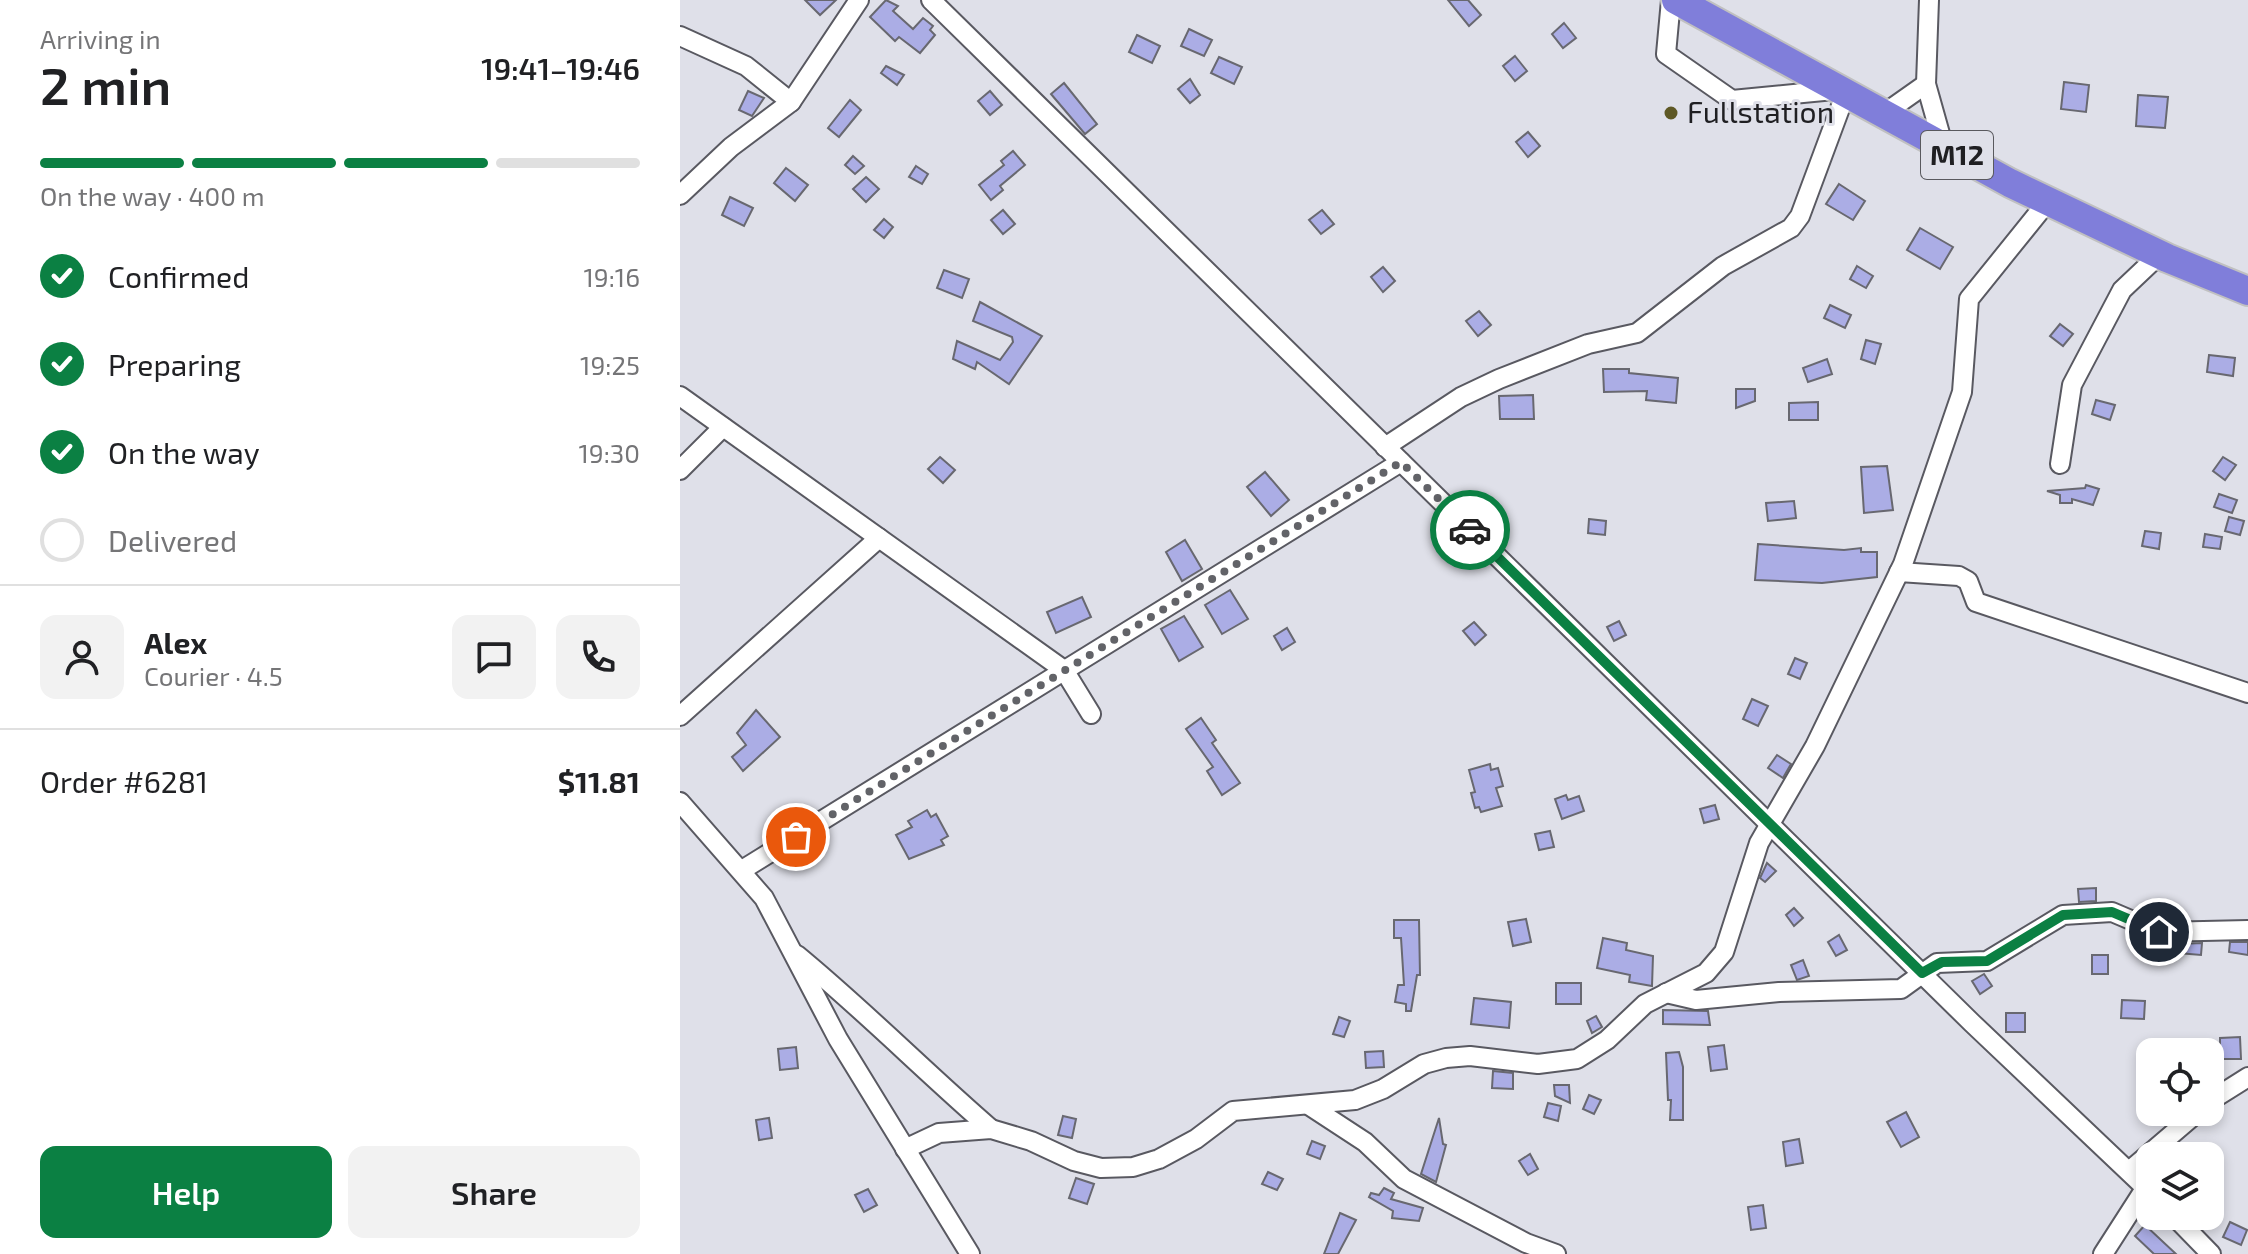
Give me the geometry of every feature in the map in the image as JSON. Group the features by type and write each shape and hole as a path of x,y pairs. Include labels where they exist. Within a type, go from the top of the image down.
{"highway":[{"name":"M12","path":"1673,0 1839,92 2048,201 2159,255 2248,291"}],"street":[{"path":"680,195 731,147 791,102 859,0"},
{"path":"931,0 1769,825 2136,1178"},
{"path":"1385,447 1461,397 1499,379 1588,344 1637,333 1723,266 1791,228 1800,216 1839,92 1732,100 1666,54 1673,0"},
{"path":"1929,0 1926,84 1944,148"},
{"path":"680,36 746,66 791,102"},
{"path":"1882,115 1926,84"},
{"path":"905,1149 939,1133 991,1129 1031,1141 1074,1161 1101,1168 1133,1167 1159,1159 1196,1139 1233,1111 1355,1100 1383,1089 1424,1064 1446,1058 1470,1056 1538,1064 1577,1059 1594,1050 1645,1004 1717,963 1769,825 1815,746 1899,572 1962,392 1969,299 2048,201"},
{"path":"2060,464 2072,385 2122,290 2159,255"},
{"path":"680,396 1064,670 1091,714"},
{"path":"680,470 723,427"},
{"path":"742,870 1401,462"},
{"path":"680,716 879,538"},
{"path":"1899,572 1959,576 1968,581 1976,602 2248,693"},
{"path":"680,802 764,898 838,1039 970,1254"},
{"path":"1666,993 1696,1000 1779,992 1901,989 1942,962 1987,961 2063,915 2112,912 2159,932 2248,930"},
{"path":"791,950 907,1049 936,1081 991,1129"},
{"path":"2224,1092 2248,1077"},
{"path":"1310,1106 1365,1142 1404,1179 1526,1243 1556,1254"},
{"path":"2129,1171 2182,1126"},
{"path":"2103,1254 2136,1206"},
{"path":"2188,1230 2211,1254"}],"building":[{"path":"805,0 836,0 820,15"},
{"path":"886,0 898,6 893,11 913,29 923,18 933,26 930,30 935,35 920,53 899,37 895,41 870,17"},
{"path":"1448,0 1468,0 1481,15 1469,26"},
{"path":"1564,23 1576,38 1563,48 1552,34"},
{"path":"1189,29 1212,40 1204,56 1181,46"},
{"path":"1137,35 1160,46 1152,63 1129,52"},
{"path":"1515,56 1527,71 1515,81 1503,66"},
{"path":"1219,57 1242,67 1234,84 1211,73"},
{"path":"886,66 904,75 897,85 881,73"},
{"path":"1190,79 1200,95 1190,103 1178,89"},
{"path":"2064,82 2089,85 2086,112 2061,109"},
{"path":"1064,83 1097,124 1085,134 1051,94"},
{"path":"748,91 764,98 752,116 739,110"},
{"path":"990,91 1002,105 990,115 978,101"},
{"path":"2138,95 2168,97 2165,128 2136,126"},
{"path":"850,100 861,110 839,137 828,128"},
{"path":"1528,132 1540,146 1528,157 1516,142"},
{"path":"1013,151 1025,165 1000,186 1003,190 991,200 979,185 1004,165 1001,161"},
{"path":"853,156 864,166 855,174 845,165"},
{"path":"916,166 928,174 922,184 909,177"},
{"path":"786,168 808,185 795,201 774,183"},
{"path":"866,177 879,189 866,202 853,189"},
{"path":"1839,184 1865,201 1853,220 1826,204"},
{"path":"730,197 753,208 744,226 722,215"},
{"path":"1003,210 1015,224 1003,234 991,220"},
{"path":"1322,210 1334,224 1321,234 1309,220"},
{"path":"884,219 893,227 884,238 874,230"},
{"path":"1920,228 1953,247 1940,269 1907,250"},
{"path":"1857,266 1873,276 1866,288 1850,279"},
{"path":"1383,267 1395,281 1383,292 1371,277"},
{"path":"944,270 969,279 962,298 937,288"},
{"path":"980,302 1042,336 1009,384 977,362 975,369 953,359 957,341 1000,360 1013,342 1012,337 973,321"},
{"path":"1830,305 1851,315 1845,328 1824,318"},
{"path":"1479,311 1491,325 1478,336 1466,321"},
{"path":"2060,324 2073,334 2063,346 2050,336"},
{"path":"1866,340 1881,344 1875,364 1861,359"},
{"path":"2209,355 2235,358 2233,376 2207,372"},
{"path":"1827,359 1832,374 1808,382 1803,368"},
{"path":"1603,369 1629,369 1629,373 1678,378 1676,403 1646,400 1647,391 1604,392"},
{"path":"1736,389 1755,389 1755,401 1736,408"},
{"path":"1533,395 1534,419 1500,419 1499,396"},
{"path":"2096,400 2115,405 2110,420 2092,414"},
{"path":"1818,402 1818,420 1789,420 1789,403"},
{"path":"940,457 955,470 943,483 928,469"},
{"path":"2223,457 2236,465 2225,480 2213,471"},
{"path":"1887,466 1893,510 1864,513 1861,467"},
{"path":"1265,472 1289,500 1271,516 1247,487"},
{"path":"2086,485 2099,489 2093,505 2072,499 2072,503 2060,503 2060,495 2047,491 2085,488"},
{"path":"2219,494 2237,500 2232,513 2214,507"},
{"path":"1794,501 1796,518 1768,521 1766,503"},
{"path":"2229,517 2244,521 2240,535 2225,531"},
{"path":"1589,519 1606,521 1605,535 1588,533"},
{"path":"2145,531 2161,533 2159,549 2142,546"},
{"path":"2205,534 2222,537 2220,549 2203,547"},
{"path":"1185,540 1202,569 1182,581 1166,552"},
{"path":"1758,544 1844,550 1861,548 1861,552 1877,552 1877,577 1822,583 1755,580"},
{"path":"1230,590 1248,619 1222,634 1205,605"},
{"path":"1082,597 1091,617 1056,633 1047,612"},
{"path":"1184,616 1203,647 1179,661 1161,629"},
{"path":"1619,621 1626,635 1614,641 1607,627"},
{"path":"1474,622 1486,635 1475,645 1463,631"},
{"path":"1287,628 1295,642 1282,650 1274,636"},
{"path":"1795,658 1807,663 1800,679 1788,674"},
{"path":"1752,699 1768,706 1758,726 1743,719"},
{"path":"756,710 780,737 743,771 732,757 746,745 737,733"},
{"path":"1201,718 1216,740 1212,743 1240,783 1222,795 1207,771 1213,767 1186,729"},
{"path":"1777,755 1791,764 1783,778 1768,768"},
{"path":"1490,764 1491,770 1498,768 1503,786 1496,788 1502,806 1481,812 1479,807 1475,808 1471,793 1475,792 1469,770"},
{"path":"1566,795 1568,800 1579,796 1584,811 1562,819 1555,799"},
{"path":"1715,805 1719,819 1704,823 1700,809"},
{"path":"927,810 931,817 936,814 948,836 941,840 944,845 909,859 896,835 912,827 908,821"},
{"path":"1550,831 1554,847 1539,850 1535,834"},
{"path":"1767,863 1776,871 1765,882 1760,878"},
{"path":"2096,888 2096,901 2079,902 2078,889"},
{"path":"1794,908 1803,918 1794,926 1786,915"},
{"path":"1526,919 1531,942 1513,946 1508,922"},
{"path":"1394,920 1419,920 1420,975 1417,975 1411,1011 1406,1011 1406,1004 1395,1002 1398,985 1404,985 1401,938 1394,938"},
{"path":"1839,935 1847,950 1836,956 1828,942"},
{"path":"1603,938 1627,943 1626,950 1653,956 1652,986 1629,982 1630,975 1597,968"},
{"path":"2230,942 2248,942 2248,955 2229,952"},
{"path":"2202,943 2201,955 2178,953 2178,944"},
{"path":"2092,955 2108,955 2108,974 2092,974"},
{"path":"1803,960 1809,976 1797,980 1791,965"},
{"path":"1984,974 1992,986 1980,994 1972,981"},
{"path":"1556,983 1581,983 1581,1004 1556,1004"},
{"path":"1474,998 1511,1002 1509,1028 1471,1024"},
{"path":"2122,1000 2145,1001 2144,1019 2121,1018"},
{"path":"1663,1010 1708,1011 1710,1025 1663,1024"},
{"path":"2006,1013 2025,1013 2025,1032 2006,1032"},
{"path":"1596,1016 1602,1027 1592,1033 1587,1021"},
{"path":"1339,1017 1350,1021 1344,1037 1333,1034"},
{"path":"2240,1037 2241,1059 2224,1059 2224,1038 2220,1038"},
{"path":"1724,1045 1727,1069 1711,1071 1708,1047"},
{"path":"796,1047 798,1068 780,1070 778,1049"},
{"path":"1383,1051 1384,1067 1366,1068 1365,1052"},
{"path":"1679,1052 1683,1067 1683,1120 1670,1120 1666,1053"},
{"path":"1493,1071 1513,1073 1513,1089 1492,1088"},
{"path":"1554,1085 1569,1085 1570,1103 1555,1096"},
{"path":"1589,1095 1601,1100 1594,1114 1583,1109"},
{"path":"1548,1103 1561,1106 1558,1121 1544,1117"},
{"path":"1906,1112 1919,1137 1901,1147 1887,1122"},
{"path":"1063,1116 1076,1119 1072,1138 1058,1135"},
{"path":"769,1118 772,1138 759,1140 756,1120"},
{"path":"1439,1118 1443,1144 1446,1145 1436,1182 1421,1174"},
{"path":"1799,1139 1803,1163 1786,1166 1783,1142"},
{"path":"1312,1141 1325,1146 1320,1159 1307,1154"},
{"path":"1530,1154 1538,1169 1528,1175 1519,1161"},
{"path":"1268,1172 1283,1179 1277,1190 1262,1184"},
{"path":"1076,1178 1094,1184 1087,1204 1069,1198"},
{"path":"1384,1188 1394,1193 1391,1199 1423,1208 1419,1221 1392,1218 1393,1211 1369,1197 1371,1193 1379,1195"},
{"path":"868,1189 877,1205 864,1212 855,1195"},
{"path":"1763,1205 1766,1228 1751,1230 1748,1207"},
{"path":"1340,1213 1356,1220 1338,1254 1324,1254"},
{"path":"2230,1222 2247,1230 2241,1245 2223,1237"},
{"path":"2140,1230 2150,1230 2176,1254 2154,1254 2135,1236"}],"way so far":[{"path":"796,837 1401,462 1470,530"}],"place":[{"name":"Fullstation","path":"1671,113"}],"route":[{"path":"1470,530 1922,973 1942,962 1973,964 1987,961 2021,937 2034,933 2063,915 2112,912 2159,932"}]}
